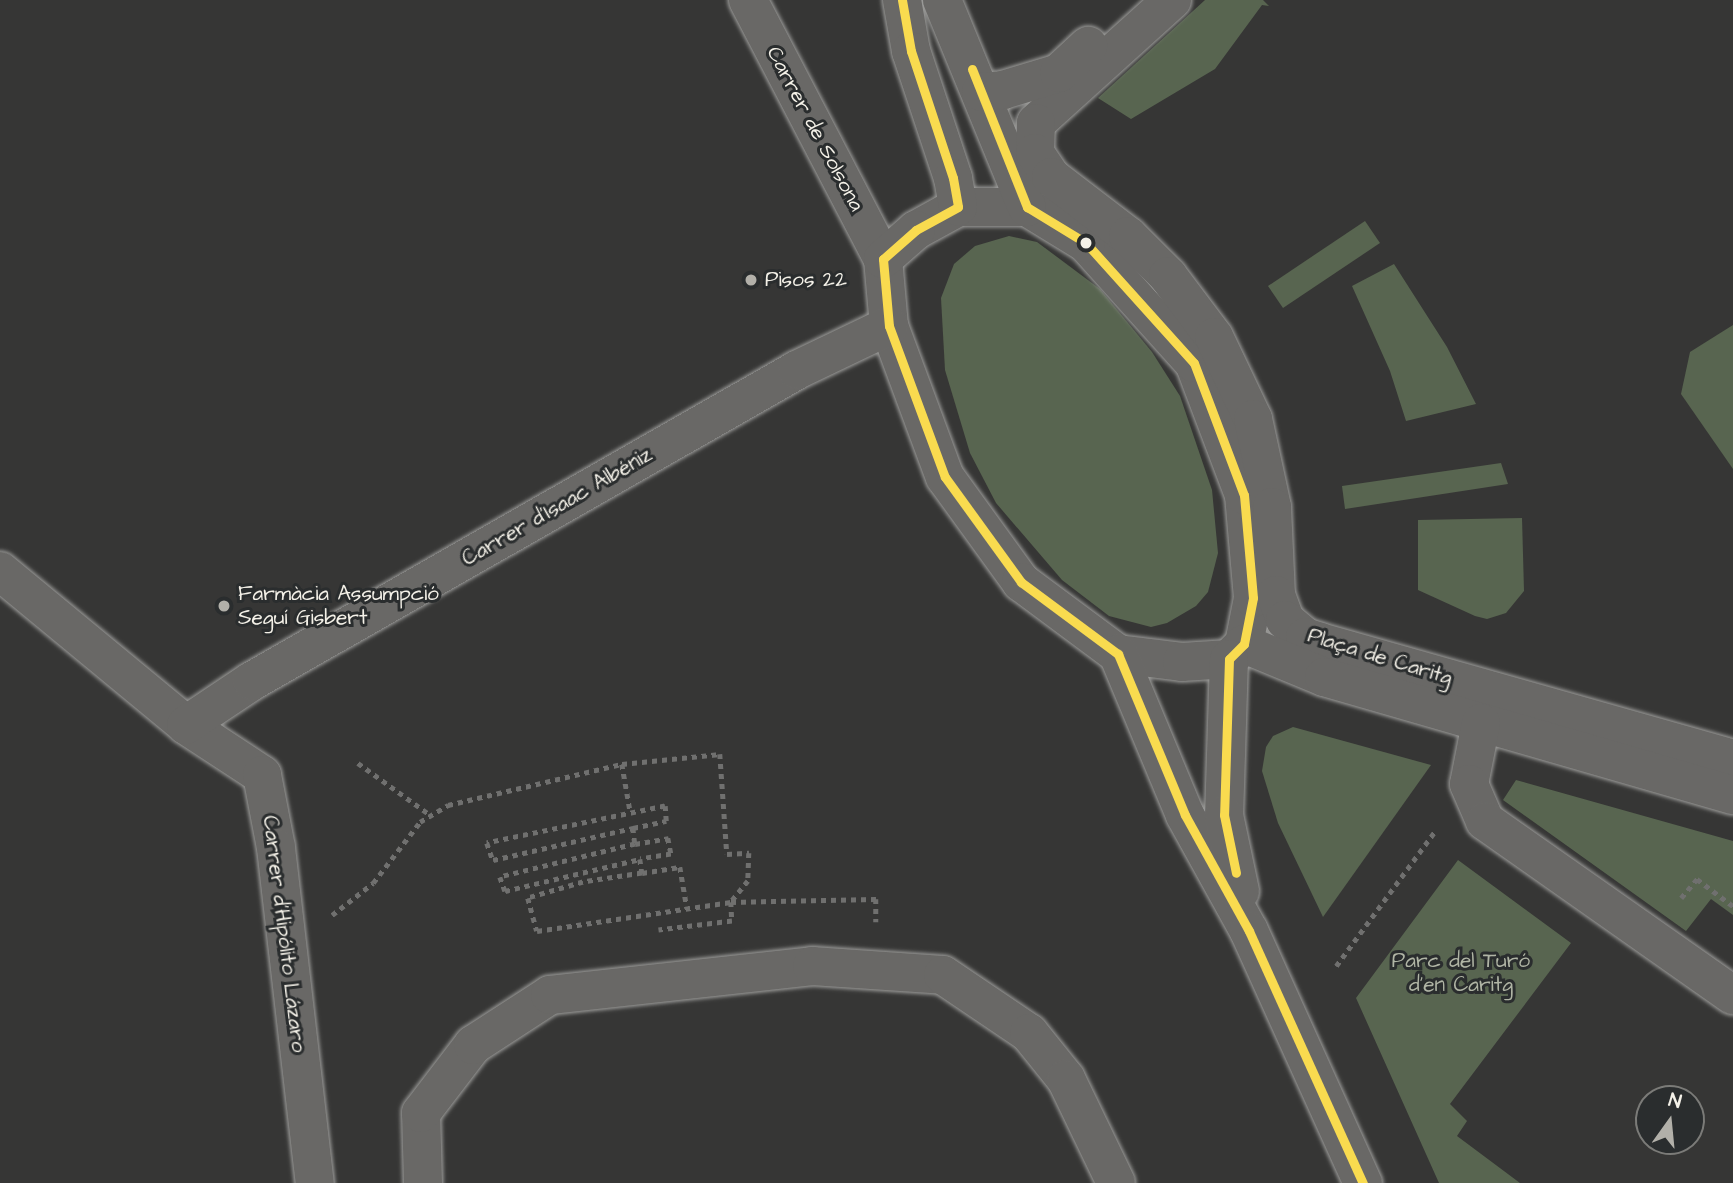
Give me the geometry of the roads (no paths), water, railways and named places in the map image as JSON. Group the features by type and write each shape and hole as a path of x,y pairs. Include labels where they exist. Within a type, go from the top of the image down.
{"street":[{"name":"Carrer de Solsona","path":"748,0 883,259"},
{"path":"902,0 911,51 953,178 958,206"},
{"path":"942,0 1027,207"},
{"path":"981,92 1003,90 1059,73 1139,0"},
{"name":"Plaça de Caritg","path":"1172,0 1036,123 1035,153 1051,177 1128,236 1168,276 1214,337 1254,419 1272,507 1276,594 1285,620 1305,636 1320,642 1733,759"},
{"path":"1237,652 1182,662 1118,654 1021,582 945,477 889,326 883,259 916,230 958,206 1027,207 1086,243 1194,363 1244,495 1253,598 1237,652 1224,815 1249,931"},
{"name":"Carrer d'Isaac Albéniz","path":"186,725 252,681 785,377 889,326"},
{"path":"0,571 186,725"},
{"name":"Plaça de Caritg","path":"1237,652 1733,795"},
{"path":"1118,654 1185,815 1249,931 1363,1183"},
{"path":"1482,723 1469,784 1485,821 1733,995"},
{"name":"Carrer d'Hipólito Lázaro","path":"186,725 262,775 276,848 315,1183"},
{"path":"423,1183 421,1113 473,1045 550,995 812,966 943,975 1029,1033 1066,1079 1116,1183"}],"place":[{"name":"Pisos 22","path":"751,280"},
{"name":"Farmàcia Assumpció Seguí Gisbert","path":"224,606"}],"park label":[{"name":"Parc del Turó d'en Caritg","path":"1461,973"}]}
